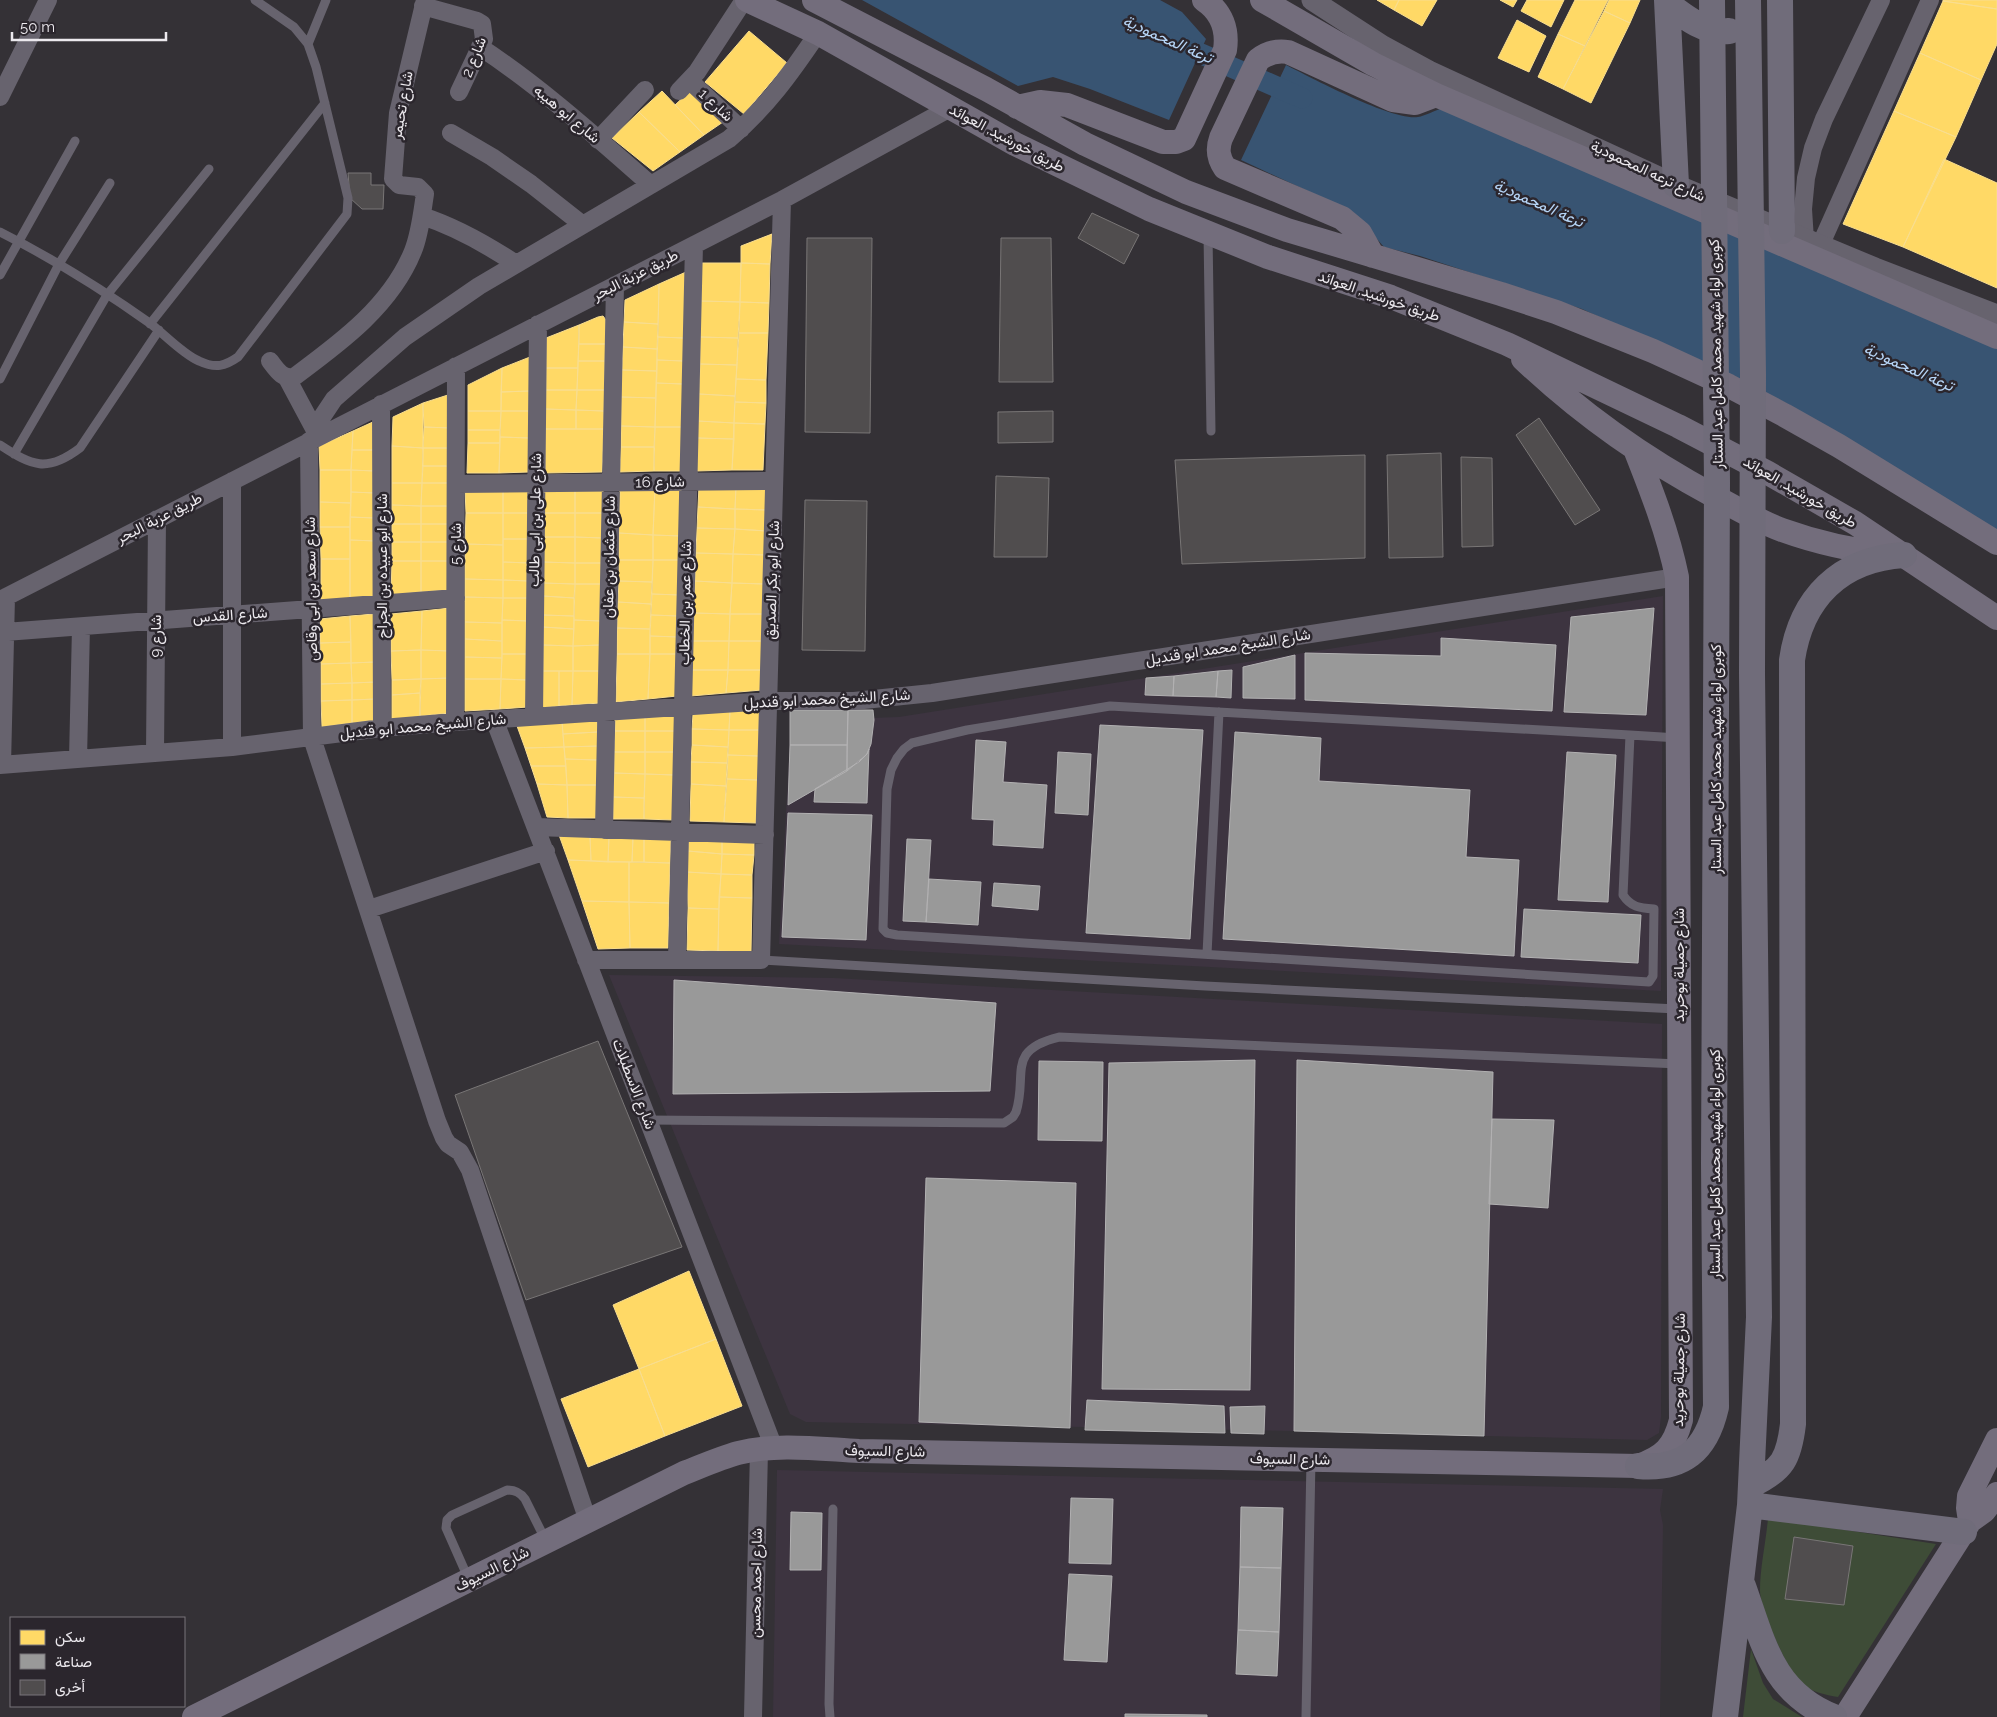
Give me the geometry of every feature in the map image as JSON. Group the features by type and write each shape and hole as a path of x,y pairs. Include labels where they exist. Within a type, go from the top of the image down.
{"main road":[{"name":"طريق خورشيد, العوائد","path":"746,0 818,33 1015,144 1149,210 1208,234 1329,278 1391,297 1507,344 1678,426 1768,473 1855,523 1997,618"},
{"name":"طريق خورشيد, العوائد","path":"814,0 986,90 1084,144 1186,192 1287,230 1501,294 1572,319 1653,351 1729,386 1792,419 1997,543"},
{"path":"1017,107 1040,102 1067,105 1163,142 1176,142 1184,139 1225,50 1224,23 1213,6 1204,0"},
{"path":"1262,0 1365,59 1436,95 1997,337"},
{"name":"كوبرى لواء شهيد محمد كامل عبد الستار","path":"1638,1466 1656,1468 1674,1464 1691,1455 1703,1442 1712,1425 1716,1407 1714,1164 1717,482 1712,0"},
{"path":"1725,1717 1751,1495 1759,1317 1752,673 1753,375 1748,0"},
{"path":"1667,2 1676,185"},
{"path":"1667,2 1692,23 1721,32 1752,30 1780,8"},
{"path":"1780,8 1803,239"},
{"path":"1373,256 1360,234 1342,218 1225,168 1221,163 1218,150 1221,138 1258,60 1267,53 1288,52 1393,100 1415,103 1436,95"},
{"path":"1507,344 1568,399 1635,449 1695,486 1782,530 1842,547 1904,556"},
{"name":"شارع جميلة بوحريد","path":"1635,449 1661,514 1677,577 1680,1009 1681,1420 1677,1436 1668,1450 1654,1460 1638,1466"},
{"path":"1751,1495 1783,1461 1791,1444 1793,1424 1792,660 1800,625 1808,609 1835,579 1856,566 1871,560 1904,556"},
{"path":"1967,1527 1969,1496 1997,1440"},
{"name":"شارع السيوف","path":"194,1717 684,1473 725,1457 766,1449 1638,1466"},
{"path":"1845,1717 1967,1527 1984,1511 1997,1494"},
{"path":"1751,1495 1967,1527"},
{"path":"1741,1580 1770,1659 1783,1680 1795,1694 1815,1710 1834,1717"}],"street":[{"path":"0,98 48,0"},
{"name":"شارع 1","path":"741,129 685,86 746,0"},
{"name":"شارع ترعه المحمودية","path":"1312,0 1383,46 1429,70 1676,185 1803,239 1997,315"},
{"path":"1803,239 1806,178 1812,148 1881,0"},
{"path":"1803,239 1930,0"},
{"name":"شارع 2","path":"424,3 482,24 484,39 459,92"},
{"name":"شارع تحيمر","path":"422,216 425,194 422,190 418,187 399,185 393,179 398,113 424,3"},
{"path":"314,439 322,417 334,399 405,337 470,292 722,144 741,129 782,85 818,33"},
{"name":"شارع ابو هيبه","path":"480,47 511,67 651,185"},
{"path":"598,140 645,90"},
{"name":"طريق عزبة البحر","path":"3,598 782,200 950,108"},
{"path":"451,133 492,157 532,184 583,225"},
{"name":"شارع ابو بكر الصديق","path":"761,960 782,200"},
{"path":"287,378 294,377 349,335 376,307 400,277 414,250 422,216 453,227 480,241 516,264"},
{"name":"شارع عمر بن الخطاب","path":"677,960 694,245"},
{"name":"شارع عثمان بن عفان","path":"604,830 615,285"},
{"name":"شارع على بن ابى طالب","path":"534,717 538,324"},
{"path":"270,361 276,370 287,378 314,439"},
{"name":"شارع 5","path":"455,722 456,366"},
{"name":"شارع ابو عبيده بن الجراح","path":"381,404 382,728"},
{"name":"شارع سعد بن ابى وقاص","path":"314,439 311,609 312,738 437,1121 448,1144 460,1152 470,1170 588,1521"},
{"path":"232,481 232,747"},
{"name":"شارع 16","path":"456,484 774,481"},
{"name":"شارع 9","path":"155,753 156,519"},
{"name":"شارع الشيخ محمد ابو قنديل","path":"1,765 232,747 382,728 455,722 768,701 854,701 932,693 1677,577"},
{"path":"1,765 5,632 3,598"},
{"name":"شارع القدس","path":"5,632 456,598"},
{"path":"78,759 81,626"},
{"name":"شارع الاسطبلات","path":"494,719 648,1120 766,1449"},
{"path":"536,828 765,835"},
{"path":"369,909 546,851"},
{"path":"586,960 761,960"},
{"name":"شارع احمد محسن","path":"753,1717 766,1449"}],"lane":[{"path":"0,232 59,264 107,295 159,330 198,361 213,366 226,365 238,357 347,214 348,198 325,103 308,44 294,27 256,0"},
{"path":"308,44 326,0"},
{"path":"150,324 325,103"},
{"path":"0,275 75,141"},
{"path":"14,454 107,295 209,169"},
{"path":"0,379 59,264 110,183"},
{"path":"1208,234 1211,431"},
{"path":"0,445 25,461 39,464 68,458 80,448 159,330"},
{"path":"1630,735 1623,895 1629,904 1639,908 1654,909 1653,976 1649,982 896,935 887,933 883,929 887,789 891,770 904,749 912,743 958,732 1110,706 1630,735 1678,738"},
{"path":"1207,954 1219,712"},
{"path":"761,960 1205,986 1680,1009"},
{"path":"648,1120 1004,1123 1013,1117 1016,1112 1020,1066 1026,1056 1034,1045 1058,1037 1680,1064"},
{"path":"1306,1717 1312,1460"},
{"path":"469,1580 446,1528 446,1520 452,1514 507,1490 514,1490 525,1499 546,1542"},
{"path":"830,1717 833,1509"}],"shaded area":[{"path":"1663,596 1661,991 779,944 791,721 899,717"},
{"path":"609,975 834,978 1662,1024 1661,1417 1659,1433 1647,1440 806,1422 790,1414"},
{"path":"777,1470 1663,1489 1660,1510 1663,1525 1660,1717 773,1717"}],"green space":[{"path":"1768,1518 1936,1544 1838,1697 1814,1691 1796,1678 1770,1625 1760,1591"},
{"path":"1751,1649 1763,1683 1773,1699 1802,1717 1743,1717"}],"water":[{"path":"862,0 1160,0 1182,12 1206,39 1169,120 1090,89 1053,77 1018,86"},
{"path":"1286,65 1332,88 1390,112 1418,117 1440,109 1867,290 1997,349 1997,531 1786,403 1582,309 1420,256 1384,247 1353,212 1241,160"}],"building: سكن":[{"path":"1377,0 1399,0 1394,10"},
{"path":"1399,0 1437,0 1422,26 1394,10"},
{"path":"1500,0 1517,0 1513,7"},
{"path":"1527,0 1564,0 1551,27 1521,11"},
{"path":"1575,0 1608,0 1585,46 1558,34"},
{"path":"1609,0 1640,0 1630,23 1604,11"},
{"path":"1943,0 1997,0 1997,9 1943,1"},
{"path":"1943,1 1997,9 1997,44 1981,80 1920,53"},
{"path":"1604,11 1630,23 1591,103 1563,89"},
{"path":"1517,20 1546,36 1529,72 1498,58"},
{"path":"749,31 787,63 744,114 705,82"},
{"path":"1558,34 1585,46 1563,89 1538,77"},
{"path":"1920,53 1981,80 1956,137 1894,111"},
{"path":"691,90 723,122 704,135 675,105"},
{"path":"662,91 704,135 680,152 639,112"},
{"path":"1894,111 1956,137 1903,247 1843,224"},
{"path":"639,112 680,152 653,171 612,138"},
{"path":"1944,159 1997,183 1997,288 1903,247"},
{"path":"772,234 770,264 741,263 741,246"},
{"path":"701,263 741,263 740,302 701,301"},
{"path":"741,263 770,264 769,303 740,302"},
{"path":"686,272 684,338 658,337 659,284"},
{"path":"659,284 658,324 624,322 625,300"},
{"path":"701,301 740,302 738,338 700,337"},
{"path":"740,302 769,303 768,333 739,333"},
{"path":"603,316 606,320 606,344 579,344 579,325"},
{"path":"624,322 658,324 657,349 623,347"},
{"path":"579,325 578,368 546,368 546,338"},
{"path":"739,333 768,333 766,380 736,379"},
{"path":"658,337 684,338 684,361 657,360"},
{"path":"700,337 738,338 737,365 700,364"},
{"path":"579,344 606,344 605,361 578,361"},
{"path":"623,347 657,349 657,371 622,370"},
{"path":"530,357 530,391 501,392 502,368"},
{"path":"657,360 684,361 683,384 656,383"},
{"path":"578,361 605,361 605,390 577,390"},
{"path":"700,364 737,365 735,396 699,394"},
{"path":"502,368 501,411 468,411 468,385"},
{"path":"546,368 578,368 577,390 546,390"},
{"path":"622,370 657,371 656,398 621,397"},
{"path":"736,379 766,380 766,403 735,402"},
{"path":"656,383 683,384 682,427 655,427"},
{"path":"546,390 577,390 576,410 545,409"},
{"path":"577,390 605,390 604,411 576,410"},
{"path":"530,391 530,411 501,411 501,392"},
{"path":"451,394 451,428 424,427 423,403"},
{"path":"699,394 735,396 734,423 698,421"},
{"path":"621,397 656,398 655,427 621,426"},
{"path":"735,402 766,403 765,424 734,423"},
{"path":"423,403 423,448 392,446 393,417"},
{"path":"545,409 576,410 576,429 545,429"},
{"path":"576,410 604,411 604,429 576,429"},
{"path":"468,411 501,411 500,430 468,430"},
{"path":"501,411 530,411 530,438 500,437"},
{"path":"375,421 375,450 352,450 353,431"},
{"path":"698,421 734,423 734,439 697,438"},
{"path":"734,423 765,424 763,470 732,470"},
{"path":"621,426 655,427 654,447 621,447"},
{"path":"424,427 451,428 451,448 423,448"},
{"path":"655,427 682,427 681,471 654,471"},
{"path":"545,429 604,429 602,472 545,473"},
{"path":"468,430 500,430 500,443 468,443"},
{"path":"353,431 351,470 320,470 319,446"},
{"path":"500,437 530,438 529,472 499,473"},
{"path":"697,438 734,439 732,470 696,471"},
{"path":"468,443 500,443 499,473 467,473"},
{"path":"392,446 423,448 422,483 392,483"},
{"path":"621,447 654,447 654,471 620,472"},
{"path":"423,448 451,448 451,466 423,466"},
{"path":"352,450 375,450 375,471 351,470"},
{"path":"423,466 451,466 450,483 422,483"},
{"path":"320,470 351,470 351,503 320,502"},
{"path":"351,470 375,471 375,493 351,492"},
{"path":"392,483 422,483 421,506 392,505"},
{"path":"422,483 450,483 450,506 421,506"},
{"path":"699,486 736,486 735,509 698,507"},
{"path":"736,486 767,486 767,510 735,509"},
{"path":"575,487 603,487 603,513 575,513"},
{"path":"575,487 575,513 544,513 544,488"},
{"path":"655,487 681,487 681,536 653,535"},
{"path":"655,487 653,535 619,533 620,488"},
{"path":"465,489 503,489 503,513 466,513"},
{"path":"503,489 529,489 529,513 503,513"},
{"path":"351,492 375,493 375,518 350,517"},
{"path":"320,502 351,503 350,527 320,527"},
{"path":"392,505 421,506 421,524 392,524"},
{"path":"421,506 450,506 450,524 421,524"},
{"path":"698,507 735,509 735,529 697,528"},
{"path":"735,509 767,510 767,531 735,529"},
{"path":"466,513 503,513 503,545 465,544"},
{"path":"503,513 529,513 529,539 503,539"},
{"path":"544,513 575,513 575,537 544,537"},
{"path":"575,513 603,513 603,538 575,537"},
{"path":"350,517 375,518 376,541 350,540"},
{"path":"392,524 421,524 421,542 392,542"},
{"path":"421,524 450,524 450,542 421,542"},
{"path":"320,527 350,527 350,559 321,559"},
{"path":"697,528 735,529 733,554 696,553"},
{"path":"735,529 767,531 766,555 733,554"},
{"path":"619,533 653,535 653,560 619,560"},
{"path":"653,535 681,536 680,560 653,560"},
{"path":"544,537 575,537 575,563 543,562"},
{"path":"575,537 603,538 602,563 575,563"},
{"path":"503,539 529,539 529,563 503,562"},
{"path":"350,540 376,541 376,596 350,598"},
{"path":"392,542 421,542 421,561 392,561"},
{"path":"421,542 450,542 450,561 421,561"},
{"path":"465,544 503,545 503,580 465,579"},
{"path":"696,553 733,554 732,583 695,581"},
{"path":"733,554 766,555 765,584 732,583"},
{"path":"321,559 350,559 350,598 321,601"},
{"path":"619,560 653,560 652,582 619,581"},
{"path":"653,560 680,560 680,595 652,594"},
{"path":"392,561 421,561 421,592 391,595"},
{"path":"421,561 450,561 451,590 421,592"},
{"path":"503,562 529,563 529,581 503,580"},
{"path":"543,562 575,563 575,584 543,583"},
{"path":"575,563 602,563 602,584 575,584"},
{"path":"465,579 503,580 503,598 465,597"},
{"path":"503,580 529,581 529,598 503,598"},
{"path":"619,581 652,582 651,604 618,602"},
{"path":"695,581 732,583 730,614 694,613"},
{"path":"543,583 575,584 574,598 543,596"},
{"path":"732,583 765,584 764,614 730,614"},
{"path":"575,584 602,584 601,621 574,620"},
{"path":"652,594 680,595 679,616 651,615"},
{"path":"543,596 574,598 574,616 543,615"},
{"path":"465,597 503,598 502,623 465,622"},
{"path":"503,598 529,598 529,621 502,620"},
{"path":"618,602 651,604 650,629 617,628"},
{"path":"450,608 450,651 421,650 422,611"},
{"path":"422,611 421,650 391,651 391,614"},
{"path":"694,613 730,614 729,641 692,641"},
{"path":"374,614 375,662 351,663 350,616"},
{"path":"730,614 764,614 763,641 729,641"},
{"path":"543,615 574,616 574,629 543,627"},
{"path":"651,615 679,616 679,637 650,636"},
{"path":"350,616 351,642 320,643 320,619"},
{"path":"502,620 529,621 529,654 502,654"},
{"path":"574,620 601,621 600,645 573,646"},
{"path":"465,622 502,623 502,641 465,639"},
{"path":"543,627 574,629 573,646 543,645"},
{"path":"617,628 650,629 650,654 617,654"},
{"path":"650,636 679,637 678,654 650,654"},
{"path":"465,639 502,641 502,658 465,657"},
{"path":"692,641 729,641 728,670 691,670"},
{"path":"729,641 763,641 762,670 728,670"},
{"path":"351,642 351,663 321,664 320,643"},
{"path":"543,645 573,646 573,671 543,671"},
{"path":"600,645 600,671 573,671 573,646"},
{"path":"421,650 450,651 450,678 421,679"},
{"path":"421,650 421,679 392,680 391,651"},
{"path":"502,654 529,654 528,680 501,679"},
{"path":"617,654 650,654 648,699 616,702"},
{"path":"650,654 678,654 677,696 648,699"},
{"path":"465,657 502,658 501,679 465,679"},
{"path":"375,662 376,682 352,683 351,663"},
{"path":"351,663 352,683 321,684 321,664"},
{"path":"691,670 728,670 726,693 691,696"},
{"path":"728,670 762,670 762,690 726,693"},
{"path":"543,671 559,671 559,706 542,708"},
{"path":"559,671 573,671 572,705 559,706"},
{"path":"573,671 600,671 600,703 572,705"},
{"path":"450,678 450,713 420,716 421,679"},
{"path":"421,679 420,693 392,695 392,680"},
{"path":"465,679 501,679 500,709 465,711"},
{"path":"501,679 528,680 528,707 500,709"},
{"path":"376,682 376,699 352,700 352,683"},
{"path":"352,683 352,700 321,701 321,684"},
{"path":"420,693 420,716 392,720 392,695"},
{"path":"376,699 377,720 352,723 352,700"},
{"path":"352,700 352,723 322,727 321,701"},
{"path":"760,707 759,730 729,730 730,710"},
{"path":"730,710 729,730 692,729 693,714"},
{"path":"675,714 675,731 645,731 645,716"},
{"path":"645,716 645,731 615,731 615,719"},
{"path":"597,720 598,732 563,734 562,722"},
{"path":"562,722 564,747 525,748 517,726"},
{"path":"692,729 729,730 728,747 692,745"},
{"path":"729,730 759,730 759,756 728,755"},
{"path":"615,731 645,731 645,752 614,752"},
{"path":"645,731 675,731 675,752 645,752"},
{"path":"598,732 598,746 564,747 563,734"},
{"path":"692,745 728,747 727,763 691,762"},
{"path":"598,746 598,760 565,759 564,747"},
{"path":"564,747 566,766 531,766 525,748"},
{"path":"614,752 645,752 645,774 614,773"},
{"path":"645,752 675,752 674,775 645,774"},
{"path":"728,755 759,756 758,780 727,779"},
{"path":"565,759 598,760 597,785 567,785"},
{"path":"691,762 727,763 726,786 691,784"},
{"path":"531,766 566,766 567,785 537,784"},
{"path":"614,773 645,774 644,798 613,797"},
{"path":"645,774 674,775 673,820 644,819"},
{"path":"727,779 758,780 756,823 724,822"},
{"path":"537,784 567,785 568,818 547,817"},
{"path":"691,784 726,786 724,822 690,821"},
{"path":"567,785 597,785 598,818 568,818"},
{"path":"613,797 644,798 644,819 613,819"},
{"path":"559,835 590,836 591,861 568,860"},
{"path":"590,836 609,837 608,862 591,861"},
{"path":"609,837 633,837 632,862 608,862"},
{"path":"633,837 644,838 644,862 632,862"},
{"path":"644,838 671,839 670,863 644,862"},
{"path":"689,838 722,839 722,854 688,851"},
{"path":"722,839 754,841 754,855 722,854"},
{"path":"688,851 722,854 721,874 687,872"},
{"path":"722,854 754,855 752,875 721,874"},
{"path":"568,860 629,862 629,902 582,901"},
{"path":"629,862 670,863 669,903 629,902"},
{"path":"687,872 721,874 719,909 688,908"},
{"path":"721,874 752,875 752,898 719,897"},
{"path":"719,897 752,898 751,952 718,951"},
{"path":"582,901 629,902 630,948 598,949"},
{"path":"629,902 669,903 668,948 630,948"},
{"path":"688,908 719,909 718,951 687,950"},
{"path":"689,1271 716,1339 639,1369 613,1305"},
{"path":"716,1339 742,1406 665,1436 639,1369"},
{"path":"639,1369 665,1436 588,1467 561,1399"}],"building: صناعة":[{"path":"1654,608 1646,715 1564,712 1571,617"},
{"path":"1441,638 1556,645 1552,711 1305,700 1305,653 1441,656"},
{"path":"1295,655 1295,699 1243,698 1243,667"},
{"path":"1232,670 1231,698 1216,697 1218,671"},
{"path":"1218,671 1216,697 1173,696 1174,676"},
{"path":"1174,676 1173,696 1145,695 1146,678"},
{"path":"790,710 848,710 847,745 790,745"},
{"path":"848,710 873,710 874,720 871,744 867,754 847,771"},
{"path":"1100,725 1203,730 1190,939 1086,933"},
{"path":"1235,732 1321,738 1319,781 1470,790 1466,857 1519,860 1514,956 1223,939"},
{"path":"976,740 1006,742 1003,782 1047,785 1043,848 993,845 994,820 972,819"},
{"path":"790,745 847,745 847,771 788,805"},
{"path":"869,749 867,803 814,802 815,789 859,762"},
{"path":"1058,752 1091,754 1088,815 1055,813"},
{"path":"1567,752 1616,755 1608,902 1558,900"},
{"path":"788,813 872,815 866,940 782,937"},
{"path":"907,839 931,840 926,922 903,921"},
{"path":"929,879 981,882 978,925 926,922"},
{"path":"994,883 1040,886 1038,910 992,906"},
{"path":"1524,909 1641,915 1638,963 1521,957"},
{"path":"674,980 996,1003 990,1091 673,1094"},
{"path":"1255,1060 1250,1390 1102,1389 1109,1063"},
{"path":"1297,1060 1493,1072 1484,1436 1294,1431"},
{"path":"1039,1061 1103,1062 1102,1141 1038,1140"},
{"path":"1492,1119 1554,1120 1548,1208 1489,1204"},
{"path":"926,1178 1076,1183 1070,1428 919,1422"},
{"path":"1087,1400 1224,1406 1225,1433 1085,1430"},
{"path":"1265,1406 1264,1434 1231,1433 1230,1407"},
{"path":"1071,1498 1113,1499 1111,1564 1069,1563"},
{"path":"1241,1507 1283,1508 1281,1568 1240,1567"},
{"path":"791,1512 822,1513 821,1570 790,1570"},
{"path":"1240,1567 1281,1568 1279,1632 1238,1630"},
{"path":"1069,1574 1112,1576 1107,1662 1064,1660"},
{"path":"1238,1630 1279,1632 1277,1676 1236,1674"},
{"path":"1125,1714 1207,1715 1207,1717 1125,1717"}],"building: أخرى":[{"path":"348,173 371,173 371,185 384,185 383,209 362,209 350,198"},
{"path":"1092,213 1139,235 1124,264 1078,238"},
{"path":"807,238 872,238 870,433 805,432"},
{"path":"1001,238 1051,238 1053,382 999,382"},
{"path":"1053,411 1053,442 998,443 998,412"},
{"path":"1539,418 1600,510 1575,525 1516,435"},
{"path":"1441,453 1443,557 1389,558 1387,455"},
{"path":"1365,455 1365,558 1182,564 1175,460"},
{"path":"1461,457 1492,458 1493,546 1462,547"},
{"path":"996,476 1049,478 1047,557 994,557"},
{"path":"805,500 867,501 865,651 802,650"},
{"path":"598,1041 682,1247 526,1300 455,1095"},
{"path":"1794,1537 1853,1546 1844,1605 1785,1599"}],"waterway":[{"name":"ترعة المحمودية","path":"1174,42 1302,98"}]}
